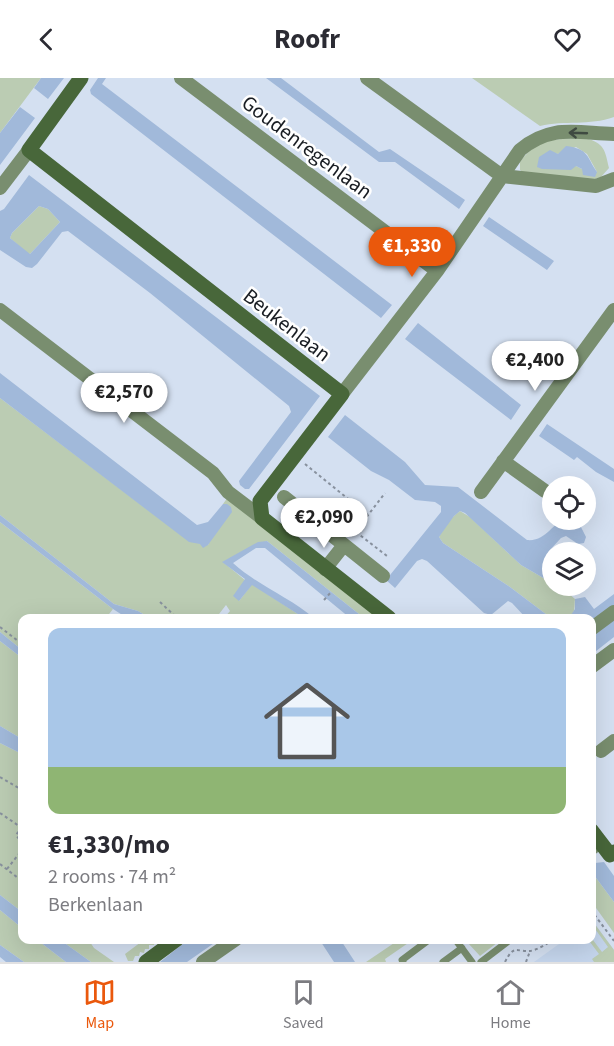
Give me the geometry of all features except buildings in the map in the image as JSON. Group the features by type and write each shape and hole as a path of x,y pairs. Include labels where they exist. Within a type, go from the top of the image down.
{"street":[{"path":"0,188 81,78"},
{"name":"Goudenregenlaan","path":"181,78 437,272"},
{"path":"368,78 502,176 596,186 614,179"},
{"path":"262,518 260,501 437,272 520,150 531,141 552,132 614,134"},
{"name":"Beukenlaan","path":"29,150 342,394"},
{"path":"0,310 213,473 228,492 383,614"},
{"path":"481,492 614,310"},
{"path":"503,461 542,489"},
{"path":"284,497 383,576"},
{"path":"325,569 344,545"},
{"path":"596,625 614,612"},
{"path":"596,663 614,650"},
{"path":"601,752 614,741"},
{"path":"596,838 606,853"},
{"path":"146,962 170,944"},
{"path":"203,962 229,944"}],"lane":[{"path":"403,962 402,960 423,944"},
{"path":"459,944 472,962"},
{"path":"481,962 505,944"},
{"path":"443,962 462,948"}],"path":[{"path":"294,455 368,515"},
{"path":"344,545 385,493"},
{"path":"355,531 387,556"},
{"path":"324,600 332,591"},
{"path":"160,602 173,614"},
{"path":"0,627 18,641"},
{"path":"0,777 18,788"},
{"path":"0,813 18,824"},
{"path":"7,869 18,855"},
{"path":"0,864 18,877"},
{"path":"596,917 614,941"},
{"path":"505,962 508,955 514,951 520,949 530,951 547,944"},
{"path":"526,962 530,951"}],"shaded area":[{"path":"41,78 64,78 48,99 34,88"},
{"path":"98,78 106,78 102,84 392,305 381,318 91,94 90,90"},
{"path":"266,78 281,78 379,152 390,149 465,200 459,209 395,162 379,162"},
{"path":"20,107 35,118 0,165 0,133"},
{"path":"566,146 579,149 586,154 597,172 595,177 583,175 582,169 576,166 571,170 537,167 539,157 550,150 558,154"},
{"path":"29,175 320,396 249,489 240,485 239,481 291,412 289,406 150,293 68,231 62,232 32,268 26,267 0,250 0,211 4,209","holes":["39,206 48,209 60,222 30,254 10,238 12,233"]},
{"path":"489,217 554,261 547,270 483,226"},
{"path":"418,323 521,405 511,420 405,339"},
{"path":"0,373 197,525 208,522 223,504 231,507 232,512 208,545 203,548 200,544 189,542 0,398"},
{"path":"345,415 405,462 425,485 458,487 527,540 539,538 550,530 582,530 586,537 584,542 575,542 566,536 557,542 542,542 542,577 521,565 465,513 460,511 439,537 443,543 510,587 546,614 522,614 508,601 492,614 484,613 422,559 417,561 395,588 386,580 441,512 441,506 435,502 415,500 389,480 371,471 328,437"},
{"path":"547,424 614,469 614,482 577,457 574,460 539,436"},
{"path":"0,515 114,604 143,614 121,614 0,522"},
{"path":"267,541 359,614 345,614 265,548 256,548 233,563 308,614 298,614 252,585 239,601 233,596 245,579 222,562 258,542"},
{"path":"614,594 614,606 596,619 596,614 572,614 575,609 575,599 585,597 594,609"},
{"path":"614,618 614,637 596,651 596,631"},
{"path":"0,632 18,647 18,655 0,641"},
{"path":"0,726 18,737 18,752 0,743"},
{"path":"604,862 614,876 614,902 596,878 596,863"},
{"path":"0,895 18,909 18,925 0,910"},
{"path":"596,925 614,950 614,962 534,962 559,944 596,944"},
{"path":"43,944 66,944 91,962 66,962"},
{"path":"183,944 213,944 187,962 160,962"},
{"path":"322,944 343,944 355,962 334,962"},
{"path":"0,945 24,962 6,962 0,957"}],"green space":[{"path":"0,78 41,78 0,133"},
{"path":"472,78 614,78 614,117 605,120 540,126"},
{"path":"585,138 597,142 603,148 609,168 601,177 592,180 524,173 520,170 520,162 541,144 557,139","holes":["576,147 587,154 597,172 576,166 542,169 554,153 558,154"]},
{"path":"39,206 48,209 60,222 30,254 10,238 12,233"},
{"path":"0,398 189,541 208,545 227,504 223,504 228,497 373,614 359,614 267,541 223,562 245,580 239,601 252,584 298,614 227,614 230,611 226,605 219,614 143,614 114,604 0,515"},
{"path":"460,511 470,517 521,565 542,577 542,596 572,596 575,599 573,614 546,614 510,587 443,543 439,537 445,526"},
{"path":"0,522 113,609 109,614 18,614 18,647 0,632"},
{"path":"0,641 18,655 18,737 0,726"},
{"path":"0,743 18,752 18,909 0,895"},
{"path":"596,878 614,902 614,933 596,908"},
{"path":"0,910 18,925 18,944 43,944 66,962 24,962 0,945"},
{"path":"596,926 614,950 614,962 594,962 592,959 599,954 592,944 596,944 602,952 608,947 596,930"},
{"path":"66,944 91,944 114,962 91,962"},
{"path":"138,944 154,944 149,945 149,949 145,949 144,953 140,952 139,956 135,956 133,961 128,961 125,954"},
{"path":"393,944 407,944 385,959 386,962 366,962"},
{"path":"469,944 496,944 480,956"}]}
